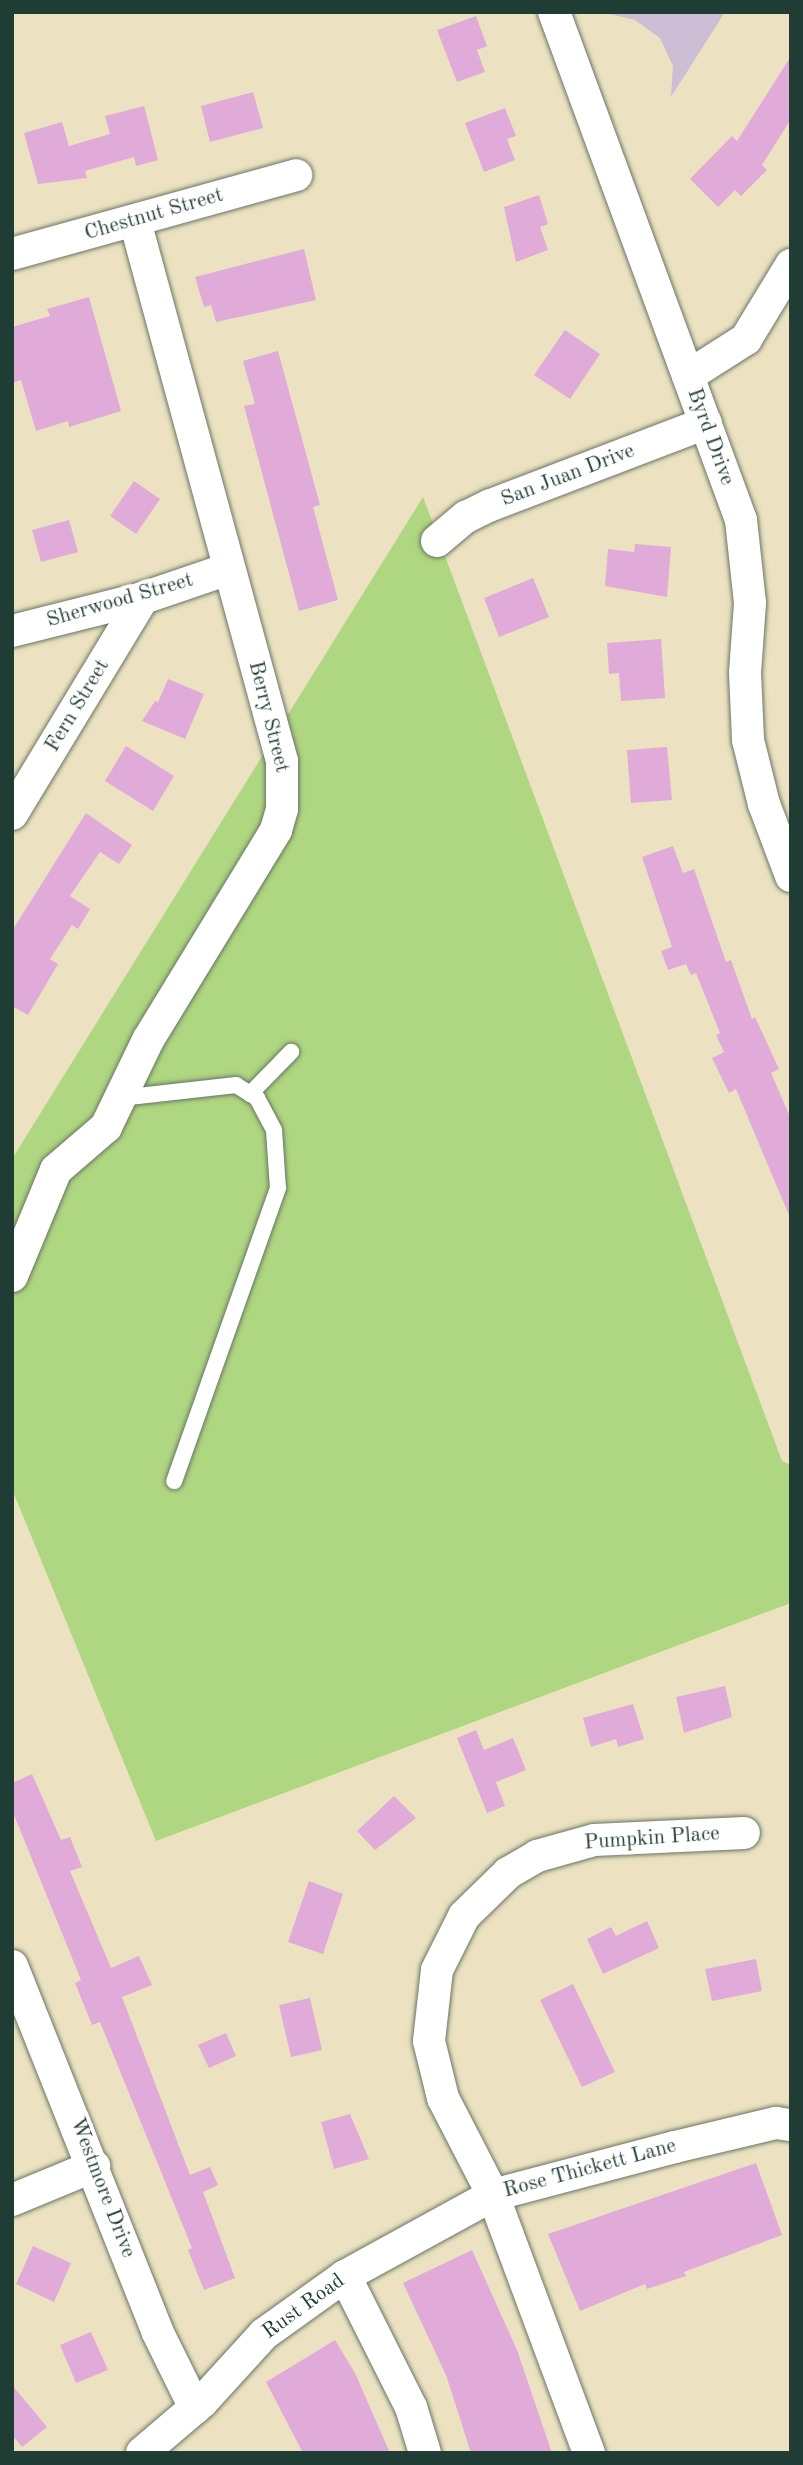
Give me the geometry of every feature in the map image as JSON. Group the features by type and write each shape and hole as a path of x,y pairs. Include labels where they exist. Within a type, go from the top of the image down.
{"street":[{"name":"Byrd Drive","path":"554,12 741,520 748,552 748,740 764,804 791,876"},
{"name":"Chestnut Street","path":"12,254 296,175"},
{"name":"Berry Street","path":"12,1276 56,1170 106,1127 148,1040 276,830 282,809 282,761 135,221"},
{"path":"688,376 746,339 791,265"},
{"name":"San Juan Drive","path":"437,541 466,517 491,505 706,423"},
{"name":"Sherwood Street","path":"12,631 143,598 228,569"},
{"name":"Fern Street","path":"12,814 143,598"},
{"name":"Pumpkin Place","path":"493,2195 443,2098 429,2041 437,1970 464,1916 508,1873 564,1846 594,1840 744,1833"},
{"name":"Westmore Drive","path":"12,1966 94,2166 157,2331 195,2408"},
{"name":"Rose Thickett Lane","path":"589,2453 493,2195 776,2123 791,2125"},
{"path":"12,2200 94,2166"},
{"name":"Rust Road","path":"142,2453 195,2408 264,2334 345,2276 493,2195"},
{"path":"345,2276 411,2407 425,2453"}],"lane":[{"path":"250,1094 291,1052"},
{"path":"120,1098 236,1085 250,1094 274,1130 278,1188 174,1481"}],"shaded area":[{"path":"602,12 725,12 671,97 673,66 660,38 635,20"}],"green space":[{"path":"423,497 782,1461 791,1465 791,1603 156,1841 12,1489 12,1159"}],"building":[{"path":"476,16 487,46 477,50 485,72 457,82 437,30"},
{"path":"791,56 791,119 762,165 767,170 741,196 735,190 718,207 690,179 732,136 737,141"},
{"path":"253,92 263,128 210,142 201,106"},
{"path":"144,106 158,160 136,166 134,157 85,171 87,178 38,184 24,133 62,122 69,146 110,134 105,116"},
{"path":"505,108 516,136 507,139 515,160 484,172 465,123"},
{"path":"539,195 548,224 540,227 548,250 516,262 504,207"},
{"path":"304,249 316,300 216,322 211,305 204,307 195,277"},
{"path":"89,297 121,411 69,427 68,421 36,431 21,380 12,383 12,327 50,316 47,309"},
{"path":"565,330 600,354 570,399 534,375"},
{"path":"278,351 320,505 313,507 338,600 299,611 244,406 255,404 243,361"},
{"path":"134,481 160,499 136,534 110,516"},
{"path":"69,520 78,552 41,562 32,530"},
{"path":"635,544 671,547 667,597 605,586 608,549 634,552"},
{"path":"533,578 549,617 499,637 484,598"},
{"path":"661,639 665,698 621,701 619,673 609,674 607,643"},
{"path":"168,679 204,694 185,739 142,721 155,701 158,702"},
{"path":"126,746 174,776 153,811 105,781"},
{"path":"667,747 672,800 631,803 627,750"},
{"path":"86,813 132,845 119,864 100,852 70,896 90,909 78,929 72,925 50,959 58,964 28,1015 12,1006 12,931"},
{"path":"673,846 683,873 694,869 726,962 731,960 752,1019 755,1017 779,1069 771,1073 791,1119 791,1220 736,1089 729,1093 712,1058 724,1052 716,1035 720,1033 696,973 691,975 686,964 668,970 661,951 672,947 642,857"},
{"path":"725,1686 732,1717 684,1733 676,1697"},
{"path":"633,1704 644,1739 618,1747 616,1739 591,1747 583,1718"},
{"path":"476,1730 484,1750 513,1738 526,1770 496,1782 505,1806 487,1813 457,1738"},
{"path":"32,1774 61,1840 70,1837 82,1867 70,1871 111,1968 139,1956 152,1985 122,1997 190,2175 210,2167 218,2185 203,2192 235,2278 204,2290 188,2250 192,2248 100,2022 92,2025 75,1983 81,1980 12,1810 12,1783"},
{"path":"394,1796 416,1818 375,1850 357,1831"},
{"path":"309,1881 343,1894 323,1954 288,1942"},
{"path":"647,1921 659,1948 603,1974 587,1939 611,1927 616,1936"},
{"path":"756,1959 762,1991 712,2001 705,1969"},
{"path":"573,1984 615,2072 582,2087 540,2000"},
{"path":"310,1998 322,2050 291,2057 279,2005"},
{"path":"226,2033 236,2056 209,2068 198,2045"},
{"path":"350,2114 369,2159 334,2169 321,2122"},
{"path":"756,2163 782,2235 684,2272 686,2276 647,2289 645,2284 580,2311 548,2234"},
{"path":"33,2246 71,2263 54,2302 16,2284"},
{"path":"472,2250 517,2350 552,2453 471,2453 446,2375 403,2283"},
{"path":"91,2332 108,2370 76,2383 60,2345"},
{"path":"335,2340 355,2373 390,2453 303,2453 266,2382"},
{"path":"12,2385 47,2427 22,2447 12,2435"}]}
